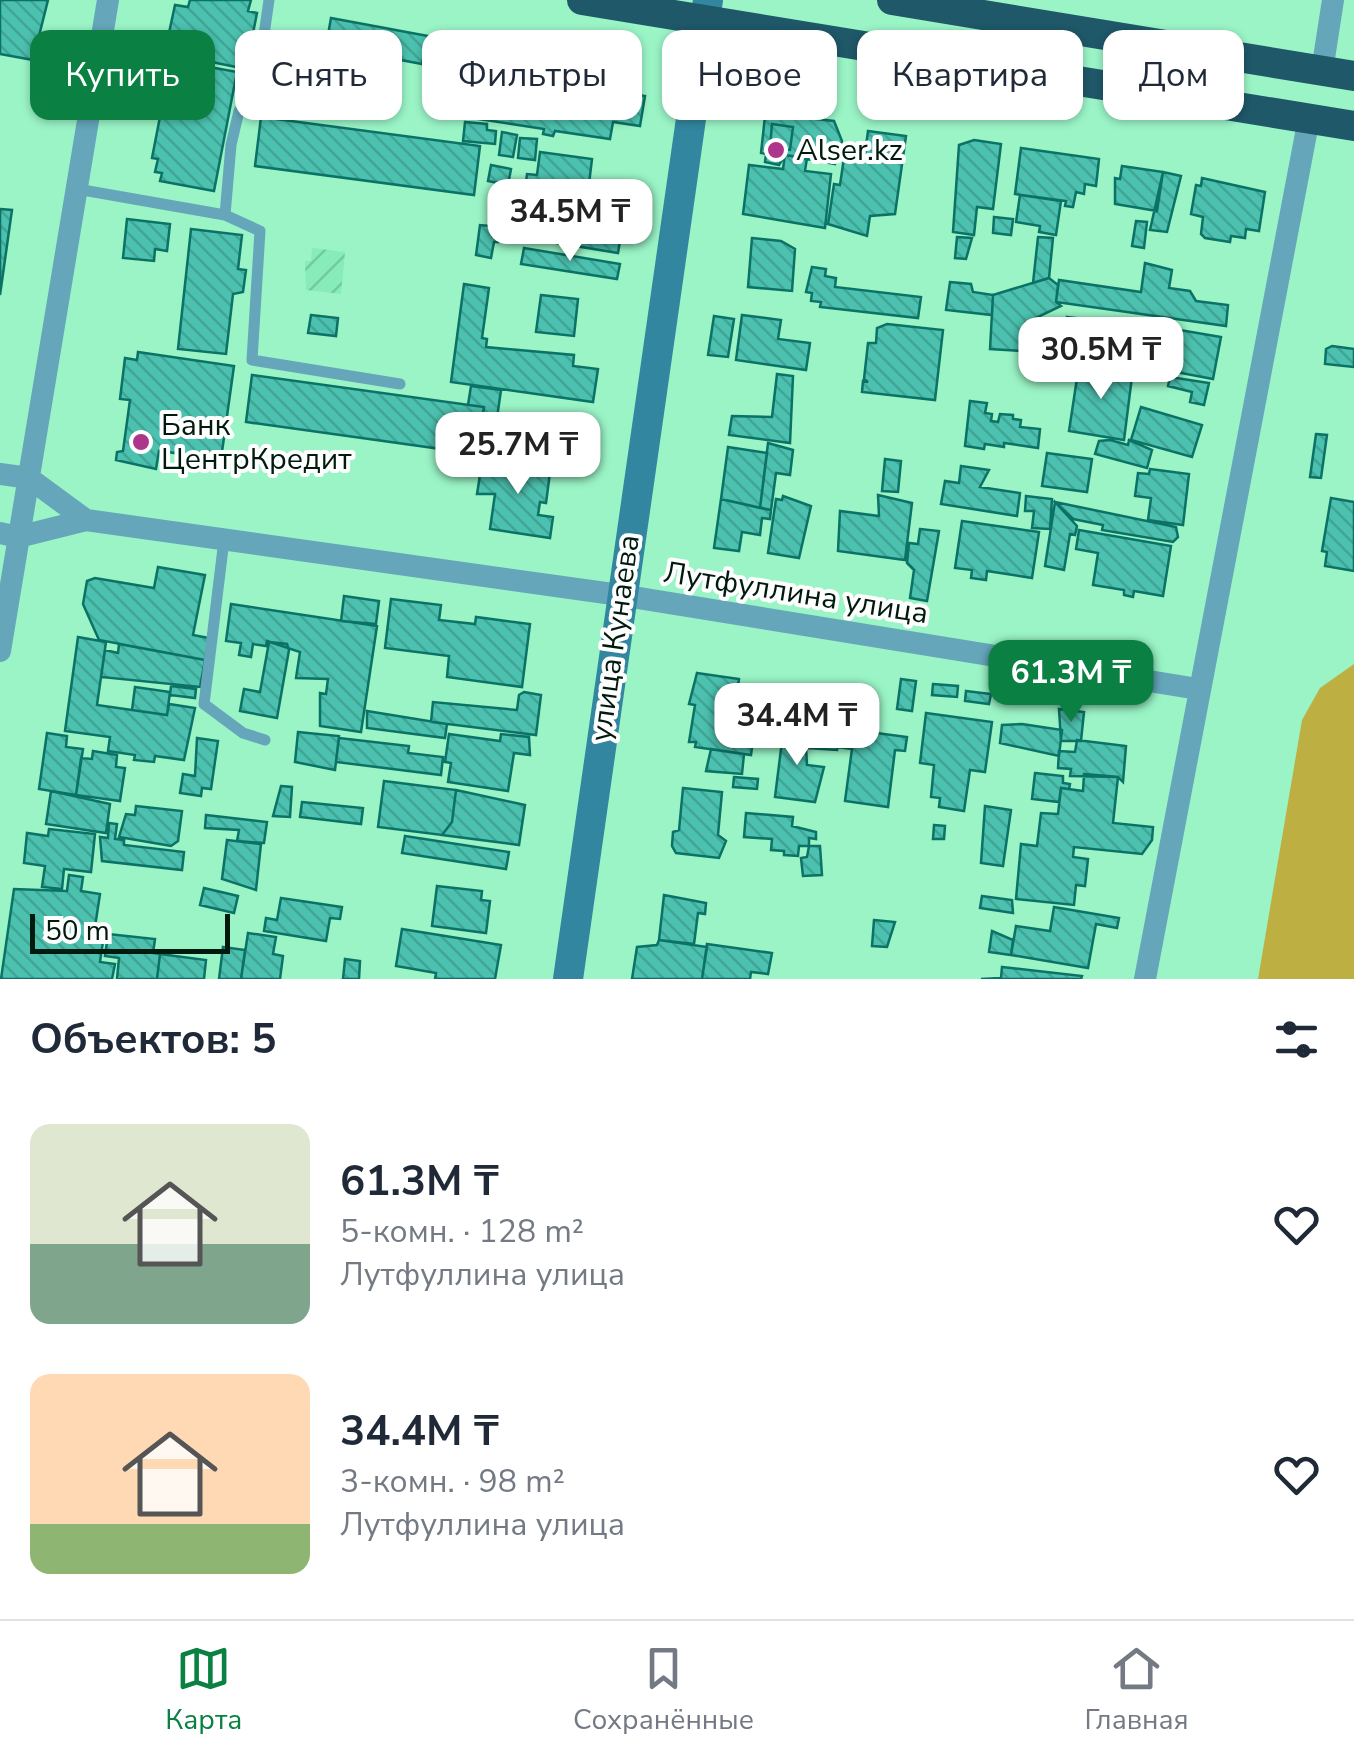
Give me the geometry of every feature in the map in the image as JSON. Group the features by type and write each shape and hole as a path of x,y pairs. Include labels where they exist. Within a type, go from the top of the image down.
{"highway":[{"path":"582,0 707,10 1354,126"},
{"path":"892,0 1354,76"}],"main road":[{"name":"улица Кунаева","path":"568,979 707,10"}],"street":[{"path":"0,651 9,535 29,478 108,0"},
{"path":"1322,71 1333,0"},
{"path":"1145,979 1308,118"},
{"name":"Лутфуллина улица","path":"0,474 29,478 86,520"},
{"name":"Лутфуллина улица","path":"9,535 86,520 620,596 1198,688"}],"lane":[{"path":"225,215 231,145 239,111 256,91 270,0"},
{"path":"76,189 225,215 260,231 252,360 400,384"},
{"path":"224,540 204,704 243,733 265,740"}],"shaded area":[{"path":"312,248 345,252 341,294 306,290 305,261 311,261"},
{"path":"1354,664 1354,979 1258,979 1302,720 1320,688"}],"building":[{"path":"0,0 48,0 40,30 30,30 30,59 0,54"},
{"path":"190,0 251,0 248,11 257,13 254,30 235,30 235,67 215,63 215,30 170,30 175,5 188,7"},
{"path":"331,18 396,30 329,30"},
{"path":"402,31 422,35 422,64 402,60"},
{"path":"215,68 235,72 214,191 160,181 162,173 155,172 158,159 152,158 159,120 215,120"},
{"path":"261,120 480,146 474,195 255,166"},
{"path":"485,120 641,120 640,126 613,122 610,139 555,131 553,136 543,134 544,129"},
{"path":"765,120 834,121 842,141 835,164 785,155 779,165 765,162 766,154 761,153"},
{"path":"465,122 487,124 487,130 496,131 495,144 463,141"},
{"path":"772,124 793,127 790,150 770,148"},
{"path":"868,131 906,136 895,214 870,216 867,236 828,224 834,184 840,185 845,151 865,154"},
{"path":"502,132 517,135 513,157 499,155"},
{"path":"520,138 537,139 535,160 518,158"},
{"path":"974,140 1001,144 993,209 977,207 974,235 953,232 959,145"},
{"path":"1021,148 1099,159 1096,186 1085,184 1084,194 1076,192 1073,207 1065,206 1066,201 1015,194"},
{"path":"540,152 592,159 588,192 582,197 525,190 527,174 537,175"},
{"path":"785,155 807,158 805,171 831,174 825,228 743,214 749,165 783,169"},
{"path":"491,165 511,169 508,185 488,181"},
{"path":"1122,166 1163,172 1157,211 1115,204 1115,178 1120,179"},
{"path":"1163,172 1181,176 1167,232 1150,230"},
{"path":"1202,178 1265,192 1259,231 1246,229 1245,238 1231,236 1230,242 1205,238 1201,234 1203,217 1191,214 1196,185 1201,186"},
{"path":"589,184 601,186 598,206 602,207 604,196 627,199 618,253 539,240 528,225 549,227 551,211 537,210 539,192 582,197"},
{"path":"1020,195 1061,201 1056,235 1039,232 1040,226 1016,222"},
{"path":"0,209 12,210 0,295"},
{"path":"994,217 1013,219 1011,235 993,233"},
{"path":"491,218 502,219 491,258 476,255 480,225 490,226"},
{"path":"127,219 170,224 167,251 155,249 154,261 123,258"},
{"path":"1136,221 1147,222 1144,248 1132,246"},
{"path":"191,229 242,235 238,269 246,270 243,292 233,294 226,354 178,349"},
{"path":"957,237 972,238 966,259 955,258"},
{"path":"1038,237 1053,238 1049,278 1033,283"},
{"path":"752,238 781,241 795,249 792,291 748,287"},
{"path":"524,248 620,264 617,279 521,264"},
{"path":"1145,263 1172,270 1169,288 1190,291 1196,301 1228,305 1226,326 1056,302 1059,280 1141,292"},
{"path":"812,267 826,269 825,276 836,278 835,287 921,297 918,318 820,307 821,302 811,301 812,293 806,292"},
{"path":"1049,278 1058,285 1056,302 1061,306 1025,323 1024,329 1039,331 1038,352 990,349 993,295"},
{"path":"950,282 971,284 973,292 993,295 992,315 946,310"},
{"path":"464,284 489,288 482,338 487,339 486,347 574,355 573,366 598,369 593,402 451,382"},
{"path":"541,295 578,299 574,336 536,332"},
{"path":"311,315 338,318 336,336 308,333"},
{"path":"742,315 781,320 778,339 810,343 806,370 736,360"},
{"path":"714,316 734,319 728,357 708,355"},
{"path":"1067,317 1108,322 1120,338 1117,364 1041,351 1044,331 1065,334"},
{"path":"887,324 943,330 935,400 862,392 863,381 868,382 864,379 868,343 876,343 877,328"},
{"path":"1128,326 1167,332 1160,369 1121,363"},
{"path":"1168,328 1221,337 1213,379 1160,369"},
{"path":"1326,349 1354,349 1354,367 1325,364"},
{"path":"138,352 234,366 221,459 159,451 156,469 116,460 117,452 123,451 130,400 120,399 125,358 137,360"},
{"path":"1079,365 1120,372 1121,367 1133,369 1124,440 1069,431"},
{"path":"777,374 793,376 790,443 729,435 732,416 772,417"},
{"path":"252,375 484,407 477,454 246,422"},
{"path":"1170,377 1209,383 1204,405 1190,402 1192,392 1168,386"},
{"path":"471,386 501,390 496,425 555,434 551,465 477,454 484,407 468,405"},
{"path":"970,401 987,403 985,413 992,414 991,421 998,422 1000,414 1013,415 1013,419 1021,420 1020,427 1040,429 1038,448 1004,443 1004,447 985,444 984,449 965,446"},
{"path":"1141,407 1202,425 1192,457 1131,440"},
{"path":"1316,434 1327,435 1321,478 1310,477"},
{"path":"1129,440 1152,450 1147,468 1095,454 1099,441 1128,445"},
{"path":"768,443 793,450 790,475 776,473 771,510 760,508"},
{"path":"728,447 767,453 760,508 721,499"},
{"path":"1047,453 1092,459 1087,492 1042,486"},
{"path":"509,459 551,465 546,503 540,502 538,515 553,517 550,538 490,529 495,494 477,494 480,475 491,471 492,461 509,463"},
{"path":"885,459 901,461 898,492 882,491"},
{"path":"961,466 989,470 980,487 1020,493 1017,516 941,504 945,481 959,483"},
{"path":"1150,469 1189,474 1183,525 1148,520 1151,498 1135,496 1138,473 1149,474"},
{"path":"878,495 912,503 905,560 838,551 840,511 879,516"},
{"path":"783,496 811,506 799,558 768,553 776,499 782,500"},
{"path":"1026,496 1052,499 1050,529 1032,528 1034,511 1025,511"},
{"path":"1331,498 1354,502 1354,571 1325,566 1327,552 1322,551"},
{"path":"721,499 771,510 770,519 762,518 760,535 742,532 739,551 714,548"},
{"path":"1055,502 1176,527 1178,537 1173,542 1102,530 1103,525 1073,519"},
{"path":"1055,502 1077,526 1075,535 1070,534 1064,570 1045,566"},
{"path":"962,521 1039,532 1032,578 987,571 986,580 971,578 972,570 955,568"},
{"path":"920,529 939,531 927,601 910,598 914,570 907,563 909,543 918,544"},
{"path":"1079,530 1171,546 1163,596 1134,591 1133,597 1124,595 1124,590 1093,585 1098,553 1076,549"},
{"path":"158,567 205,575 193,635 209,638 205,660 99,640 83,604 87,581 95,578 154,588"},
{"path":"344,596 379,601 376,624 341,621"},
{"path":"391,599 441,605 439,620 475,624 476,617 530,624 522,687 447,677 449,656 385,648"},
{"path":"231,604 377,626 361,732 320,726 320,693 326,694 328,679 296,678 300,652 267,641 266,646 253,644 251,657 239,655 241,643 226,641"},
{"path":"78,637 106,642 97,705 167,715 169,704 195,708 184,760 155,756 154,762 134,760 135,755 108,751 110,737 65,731"},
{"path":"269,642 287,644 289,650 277,718 240,711 244,689 260,692"},
{"path":"119,644 205,660 200,687 101,677 105,650 118,653"},
{"path":"697,673 739,679 738,686 760,689 751,755 695,747 696,742 689,742 695,705 689,704"},
{"path":"901,679 916,681 912,711 897,709"},
{"path":"933,684 958,686 957,697 932,695"},
{"path":"171,686 196,689 195,698 170,695"},
{"path":"135,687 170,692 167,715 132,710"},
{"path":"966,691 991,694 989,704 965,701"},
{"path":"765,692 787,694 785,720 763,718"},
{"path":"519,695 541,695 536,735 431,722 433,702 517,710"},
{"path":"814,699 874,705 872,732 839,728 837,750 808,748"},
{"path":"1059,709 1084,712 1081,741 1061,741"},
{"path":"367,711 447,724 445,738 367,728"},
{"path":"926,713 992,722 985,772 970,770 964,811 939,807 940,798 931,797 934,765 920,763"},
{"path":"784,725 805,728 807,765 824,767 815,802 775,797"},
{"path":"1002,725 1062,730 1059,756 1000,743"},
{"path":"839,728 907,737 905,751 895,750 888,807 845,801 852,749 837,747"},
{"path":"298,732 339,736 335,770 295,762"},
{"path":"47,733 67,736 66,747 83,749 76,795 39,789"},
{"path":"449,734 500,741 501,734 529,737 530,755 514,753 508,791 448,782 451,763 445,762"},
{"path":"197,738 218,741 211,789 202,788 201,796 180,793 183,774 195,776"},
{"path":"339,738 409,746 408,753 443,757 441,775 336,762"},
{"path":"1077,740 1126,746 1123,782 1118,777 1070,776 1071,769 1058,768 1059,751 1075,752"},
{"path":"711,749 744,754 742,774 706,771"},
{"path":"93,751 117,755 116,767 125,768 120,801 76,795 81,758 92,759"},
{"path":"1035,773 1063,776 1063,783 1070,784 1069,789 1061,788 1059,802 1032,799"},
{"path":"1084,774 1118,777 1113,823 1153,827 1152,840 1142,854 1074,847 1073,857 1088,859 1085,886 1076,885 1074,905 1016,899 1021,844 1037,846 1041,813 1058,814 1061,788 1083,791"},
{"path":"734,777 758,779 757,789 733,787"},
{"path":"384,781 456,790 452,822 442,835 378,827"},
{"path":"281,786 292,787 290,817 273,816"},
{"path":"683,788 722,792 718,835 726,841 719,858 676,853 672,846 673,832 679,830"},
{"path":"456,790 525,805 519,845 442,835 452,822"},
{"path":"51,791 110,804 106,833 46,824"},
{"path":"302,802 363,808 361,824 300,817"},
{"path":"136,806 182,811 178,841 171,846 119,837 126,814 135,815"},
{"path":"985,806 1011,810 1003,866 981,863"},
{"path":"746,813 793,817 792,826 816,832 816,839 809,838 809,846 799,846 798,856 784,855 784,851 771,850 772,839 744,837"},
{"path":"206,815 267,822 264,843 237,841 239,830 205,828"},
{"path":"109,823 117,824 115,839 124,840 124,845 184,852 182,870 102,861 100,837 108,838"},
{"path":"934,825 945,826 944,839 933,839"},
{"path":"49,829 95,834 91,872 64,869 62,889 42,887 45,866 24,863 27,833 48,836"},
{"path":"405,836 509,852 506,869 402,853"},
{"path":"227,840 261,844 256,890 222,879"},
{"path":"809,846 820,846 822,875 803,876 801,858 807,857"},
{"path":"69,875 83,877 81,891 100,894 95,927 105,928 100,962 115,964 112,979 1,979 14,889 67,891"},
{"path":"437,886 482,891 481,900 490,901 486,933 432,926"},
{"path":"204,888 238,896 234,913 200,905"},
{"path":"664,895 706,903 705,914 698,913 694,944 659,940"},
{"path":"982,896 1012,900 1013,913 980,908"},
{"path":"281,898 342,907 340,919 330,918 326,941 264,931 266,918 277,920"},
{"path":"1054,907 1119,918 1117,928 1096,924 1088,968 1011,955 1016,926 1050,931"},
{"path":"874,920 895,922 887,947 872,946"},
{"path":"402,929 501,945 495,979 435,979 436,973 396,966"},
{"path":"992,931 1013,940 1011,955 989,952"},
{"path":"248,933 276,937 273,954 283,956 280,979 241,979"},
{"path":"108,934 155,939 153,953 160,954 157,979 117,979 119,958 105,956"},
{"path":"659,940 707,947 702,979 632,979 637,947 657,945"},
{"path":"707,944 772,953 768,974 751,972 750,979 702,979"},
{"path":"223,947 245,950 241,979 219,979"},
{"path":"160,954 206,960 204,979 157,979"},
{"path":"345,959 360,961 359,979 343,979"},
{"path":"1002,967 1082,976 981,979 1001,978"}],"place":[{"name":"Alser.kz","path":"776,150"},
{"name":"Банк ЦентрКредит","path":"141,442"}]}
